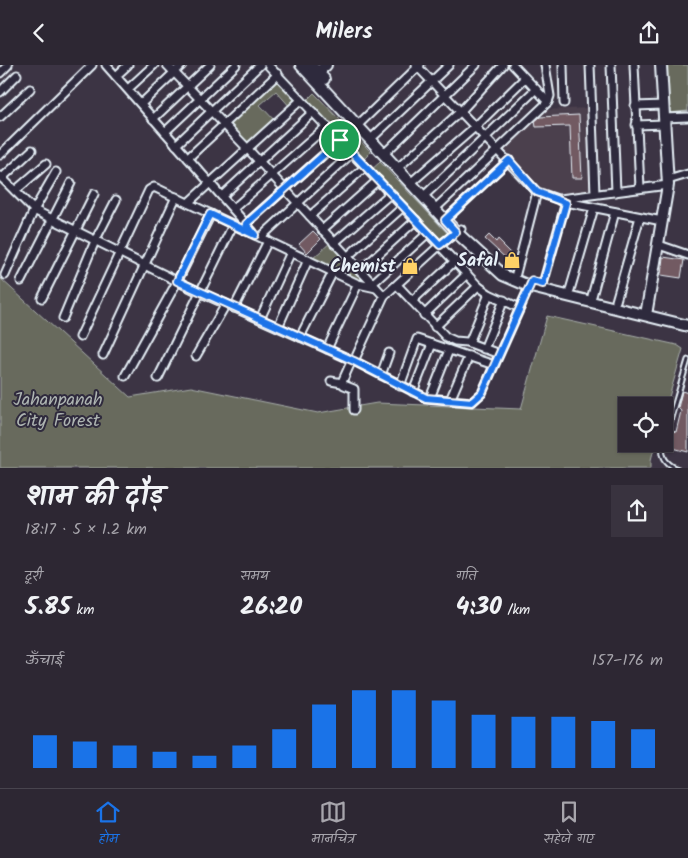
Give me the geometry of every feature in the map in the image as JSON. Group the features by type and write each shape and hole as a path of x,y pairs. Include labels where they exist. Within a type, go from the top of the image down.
{"street":[{"path":"0,73 8,65"},
{"path":"0,155 92,65"},
{"path":"106,65 246,224 261,237"},
{"path":"116,76 128,65"},
{"path":"128,89 154,65"},
{"path":"167,65 384,297"},
{"path":"141,104 182,65"},
{"path":"153,119 210,65"},
{"path":"165,132 236,65"},
{"path":"176,145 260,65"},
{"path":"268,65 478,286 489,294 520,308"},
{"path":"301,65 316,68 446,219 515,278 531,284 688,320"},
{"path":"374,136 449,65"},
{"path":"388,151 476,65"},
{"path":"400,166 461,111 503,65"},
{"path":"513,65 548,102"},
{"path":"438,206 548,102 550,96 545,65"},
{"path":"563,65 564,103"},
{"path":"590,65 595,194"},
{"path":"611,65 616,192"},
{"path":"634,65 640,189"},
{"path":"647,312 668,183 662,65"},
{"path":"361,122 418,66 509,160 537,192 566,203 662,221"},
{"path":"316,68 361,122 438,206 446,219"},
{"path":"0,92 17,75"},
{"path":"188,158 278,75"},
{"path":"414,180 476,126 524,78"},
{"path":"0,117 30,89"},
{"path":"426,194 536,89"},
{"path":"188,203 301,100"},
{"path":"635,106 664,105"},
{"path":"222,196 314,113"},
{"path":"636,125 688,117"},
{"path":"233,209 327,126"},
{"path":"246,224 340,140"},
{"path":"32,150 1,177 34,210 199,292 353,360 426,398 472,402 477,399 482,393 531,284"},
{"path":"234,308 261,237 352,153"},
{"path":"446,219 509,160"},
{"path":"15,191 46,164"},
{"path":"310,216 365,167"},
{"path":"5,275 34,210 56,172"},
{"path":"558,199 640,189 668,183 688,174"},
{"path":"322,230 378,180"},
{"path":"21,281 71,183"},
{"path":"80,337 151,188 156,188 176,197 358,284 374,286"},
{"path":"515,278 537,192"},
{"path":"334,243 391,193"},
{"path":"42,298 94,195"},
{"path":"103,355 176,197"},
{"path":"63,317 116,200"},
{"path":"543,284 566,203"},
{"path":"347,257 403,207"},
{"path":"570,290 594,208"},
{"path":"592,296 615,212"},
{"path":"125,376 177,281 210,214"},
{"path":"616,301 640,217"},
{"path":"360,271 416,220"},
{"path":"158,378 199,292 234,225"},
{"path":"342,383 384,297 440,245 458,231"},
{"path":"374,286 428,233"},
{"path":"658,245 688,255"},
{"path":"260,319 291,252"},
{"path":"278,327 308,260"},
{"path":"412,301 455,261"},
{"path":"300,337 333,272"},
{"path":"424,315 467,274"},
{"path":"327,349 358,284"},
{"path":"531,284 543,284 616,301 688,326"},
{"path":"397,285 446,337 455,341 469,343 499,355"},
{"path":"435,327 478,286"},
{"path":"469,343 489,294"},
{"path":"484,349 504,300"},
{"path":"196,356 226,304"},
{"path":"400,386 417,339 494,365"},
{"path":"414,392 432,344"},
{"path":"430,398 449,349"},
{"path":"380,375 389,353"},
{"path":"450,400 469,356"},
{"path":"331,381 342,383 354,389 354,410"}],"lane":[{"path":"673,412 687,369 688,360"},
{"path":"662,452 665,460 676,468"}],"shaded area":[{"path":"589,108 594,193 557,197 537,190 501,150 543,110"}],"green space":[{"path":"666,65 688,65 688,111 669,113"},
{"path":"277,77 299,99 291,108 276,91 260,105 276,122 249,148 226,125"},
{"path":"314,93 371,152 362,161 305,102"},
{"path":"380,162 450,236 440,244 371,170"},
{"path":"331,242 372,286 312,259"},
{"name":"Jahanpanah City Forest","path":"0,278 130,397 191,387 318,413 377,403 521,409 547,316 677,345 683,349 669,397 618,397 618,452 653,452 651,468 0,468"}],"building":[{"path":"579,115 582,178 572,178 570,126 536,127 535,121 540,117"},
{"path":"313,231 321,239 307,253 299,244"},
{"path":"489,235 496,242 498,239 515,258 512,264 485,239"},
{"path":"663,257 684,260 681,278 661,275"},
{"path":"682,391 688,393 688,452 673,448 673,431 676,432 681,411 678,408"}],"place":[{"name":"Safal","path":"512,260"},
{"name":"Chemist","path":"410,266"}],"route":[{"path":"340,140 440,245 456,232 445,220 509,160 537,192 566,203 543,284 532,281 482,393 472,402 428,399 354,361 177,281 210,214 255,235 246,224 340,140"}]}
